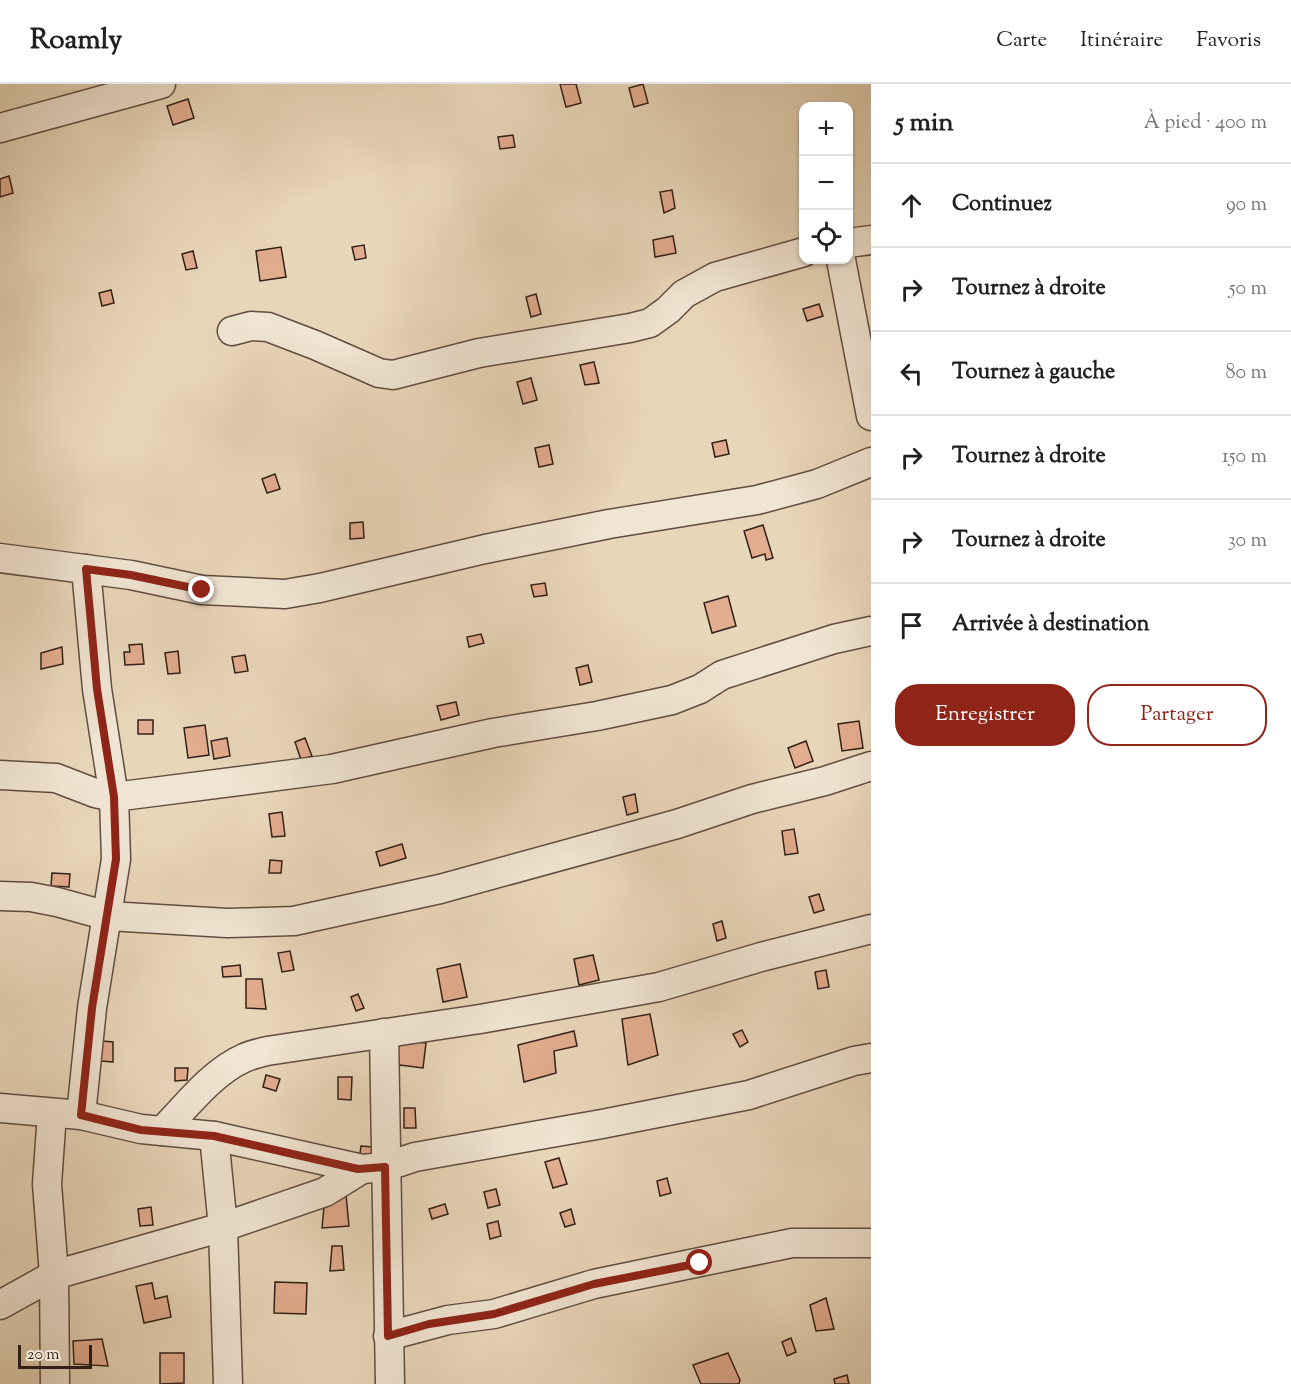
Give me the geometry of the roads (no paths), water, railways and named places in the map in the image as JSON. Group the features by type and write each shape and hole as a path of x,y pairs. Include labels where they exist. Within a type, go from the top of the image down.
{"street":[{"path":"0,128 161,84"},
{"path":"853,242 871,240"},
{"path":"232,331 250,326 268,327 379,374 393,375 479,353 650,323 684,294 715,277 799,253"},
{"path":"842,264 871,416"},
{"path":"0,558 131,575 202,590 285,594 598,526 757,500 817,484 871,462"},
{"path":"81,1115 92,1008 116,859 114,797 97,689 86,569"},
{"path":"0,775 56,778 95,793 114,797 332,769 493,734 672,700 700,689 722,675 834,639 871,631"},
{"path":"0,896 32,897 108,916 227,923 294,921 440,889 677,824 752,799 825,781 871,766"},
{"path":"162,1131 205,1086 226,1068 244,1058 267,1051 480,1019 659,987 761,957 871,929"},
{"path":"384,1033 374,1168 390,1384"},
{"path":"0,1305 54,1275 223,1227 325,1192 374,1168 416,1157 749,1095 854,1061 871,1059"},
{"path":"0,1108 81,1115 141,1130 214,1136 374,1168"},
{"path":"52,1113 47,1184 54,1275 55,1384"},
{"path":"214,1136 223,1227 228,1384"},
{"path":"388,1336 429,1324 494,1314 594,1284 792,1243 871,1243"}]}
